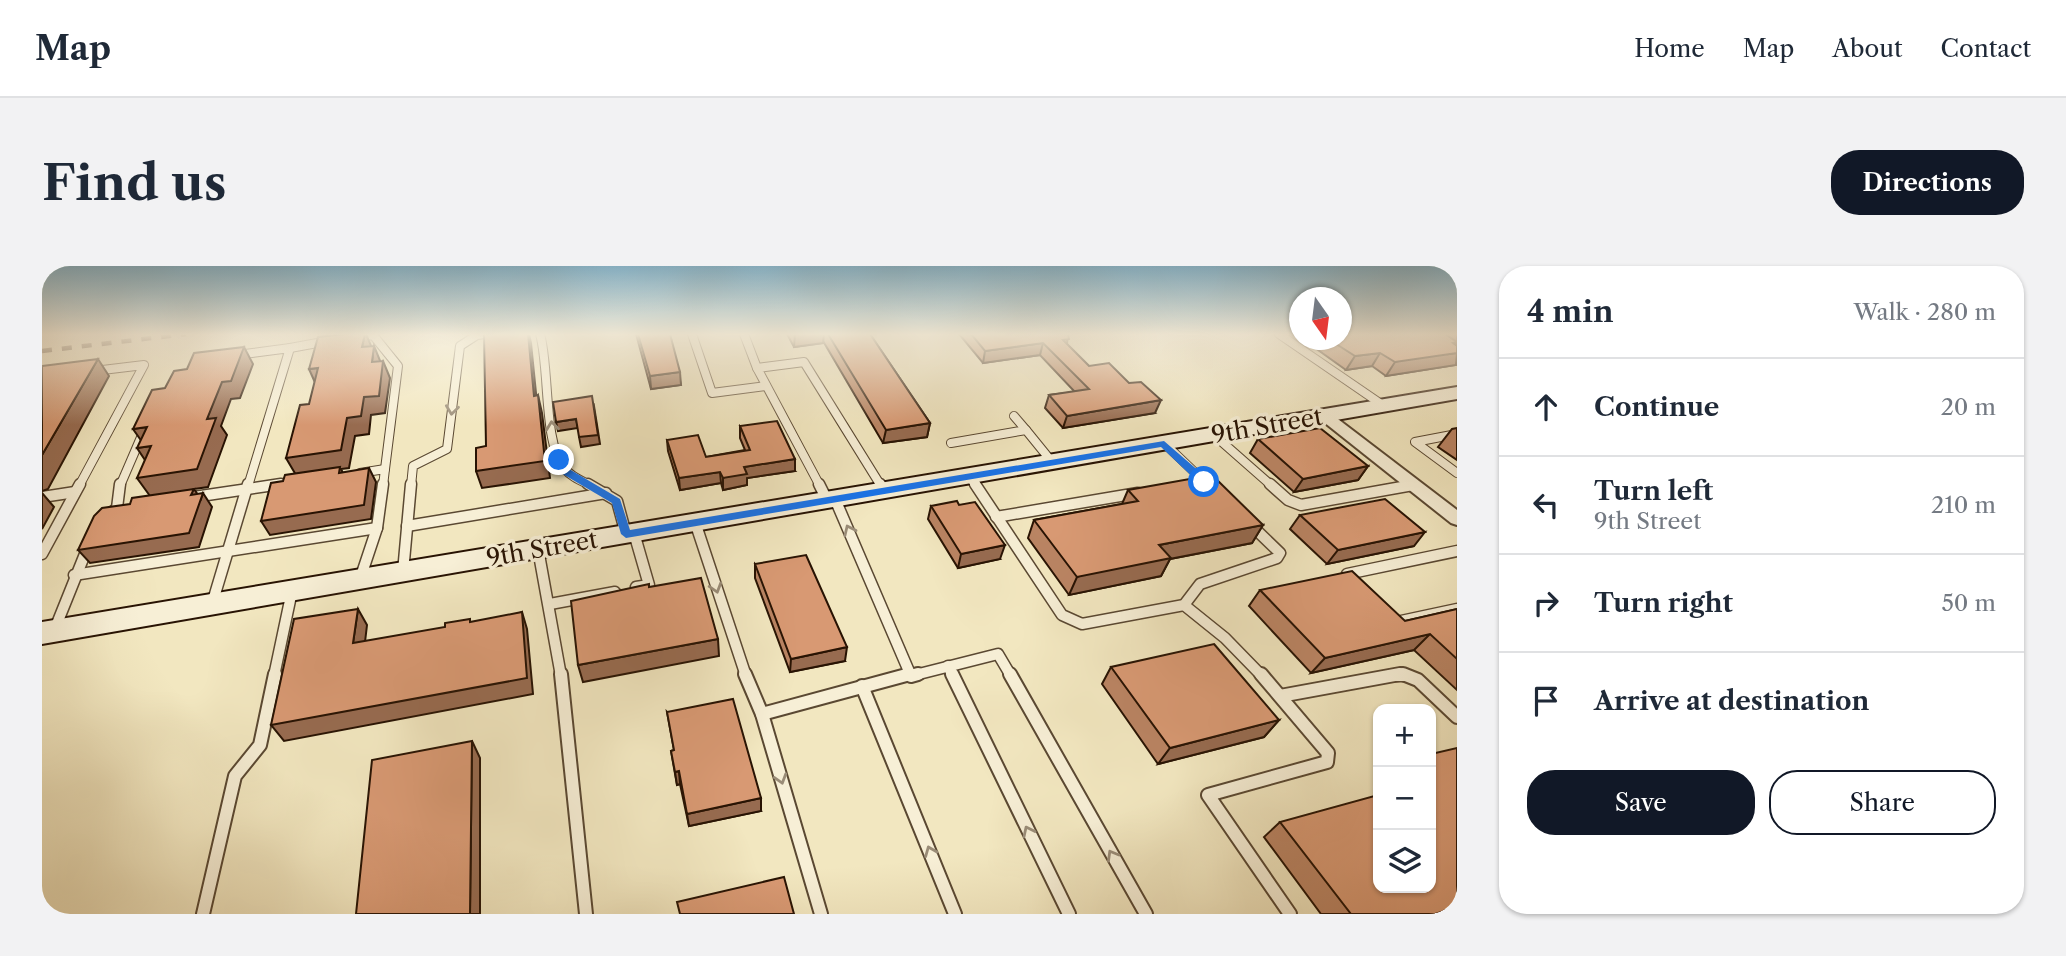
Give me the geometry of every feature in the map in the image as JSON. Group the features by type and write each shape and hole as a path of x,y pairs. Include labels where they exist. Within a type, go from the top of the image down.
{"street":[{"name":"9th Street","path":"48,632 1457,393"},
{"path":"1325,416 1457,520"}],"lane":[{"path":"212,605 285,364"},
{"path":"360,579 377,528 397,364"},
{"path":"403,572 413,466 447,449 458,364"},
{"path":"544,364 553,436 559,460 565,470 617,501 649,585 550,604"},
{"path":"702,364 712,393 766,386"},
{"path":"756,364 864,561 911,676"},
{"path":"757,368 786,364"},
{"path":"805,364 884,491"},
{"path":"1323,364 1384,406"},
{"path":"42,554 144,365 80,373"},
{"path":"1014,416 1052,462"},
{"path":"117,508 120,482 149,420"},
{"path":"951,443 1026,430"},
{"path":"1457,434 1415,442 1457,473"},
{"path":"1214,435 1289,500 1301,505 1413,485"},
{"path":"1164,443 1214,491"},
{"path":"344,475 385,470"},
{"path":"969,476 1062,615 1072,622 1083,624 1184,604 1200,584 1277,558 1280,553 1243,519"},
{"path":"1191,484 1204,482"},
{"path":"182,499 288,484"},
{"path":"996,517 1152,490"},
{"path":"42,497 75,492"},
{"path":"407,526 607,493"},
{"path":"101,520 117,508 130,506"},
{"path":"695,523 737,656 751,695 762,714 821,914"},
{"path":"74,575 377,528"},
{"path":"48,632 96,531"},
{"path":"538,550 558,657 586,914"},
{"path":"1347,574 1457,551"},
{"path":"203,914 235,776 260,745 292,591"},
{"path":"1184,604 1219,630 1328,753 1327,762 1208,795 1290,914"},
{"path":"1401,621 1457,609"},
{"path":"762,714 862,685 911,676 998,654 1146,914"},
{"path":"948,666 1069,914"},
{"path":"1280,696 1402,674 1423,684 1457,717"},
{"path":"862,685 955,914"}],"building":[{"path":"95,364 42,455 42,366"},
{"path":"189,364 237,364 231,381 222,382 207,419 216,418 197,469 137,478 151,446 137,448 147,427 133,429 152,390 165,388 174,371 187,369"},
{"path":"310,364 383,364 379,396 364,397 361,416 347,418 341,450 286,458 300,405 309,404 318,368 309,369"},
{"path":"485,364 531,364 534,396 538,395 545,461 476,471 476,448 486,446"},
{"path":"647,364 678,364 680,372 650,376"},
{"path":"846,364 890,364 930,423 886,430"},
{"path":"1064,364 1110,364 1129,383 1141,382 1161,400 1067,416 1049,395 1089,389"},
{"path":"592,396 598,435 579,437 576,419 556,422 553,402"},
{"path":"777,421 795,459 744,467 747,474 723,478 720,472 679,478 667,440 698,435 706,457 750,450 740,426"},
{"path":"1320,428 1368,466 1303,479 1258,439"},
{"path":"340,467 339,473 369,468 364,505 261,521 271,483 283,481 285,475"},
{"path":"1212,475 1263,525 1159,545 1171,558 1077,577 1034,520 1138,501 1128,490"},
{"path":"194,489 191,495 203,493 189,533 78,550 94,516 102,508 130,504 132,498"},
{"path":"1385,499 1425,532 1338,550 1300,515"},
{"path":"957,501 959,505 975,502 1005,545 961,554 931,506"},
{"path":"806,555 847,647 791,659 755,564"},
{"path":"1352,571 1405,621 1457,609 1457,659 1430,634 1325,658 1260,590"},
{"path":"701,578 718,639 578,665 571,601 649,584 649,587"},
{"path":"358,609 353,643 445,627 445,623 470,619 470,622 522,612 527,678 271,725 294,619"},
{"path":"1214,644 1279,720 1170,748 1111,667"},
{"path":"733,699 761,798 687,814 679,771 675,772 667,712"},
{"path":"472,741 470,914 356,914 372,760"},
{"path":"1457,748 1457,907 1435,914 1351,914 1280,822 1373,796 1373,893 1436,893 1436,753"},
{"path":"784,877 794,914 680,914 677,902"}],"route":[{"path":"559,460 565,470 617,501 626,534 1164,443 1204,482"}]}
